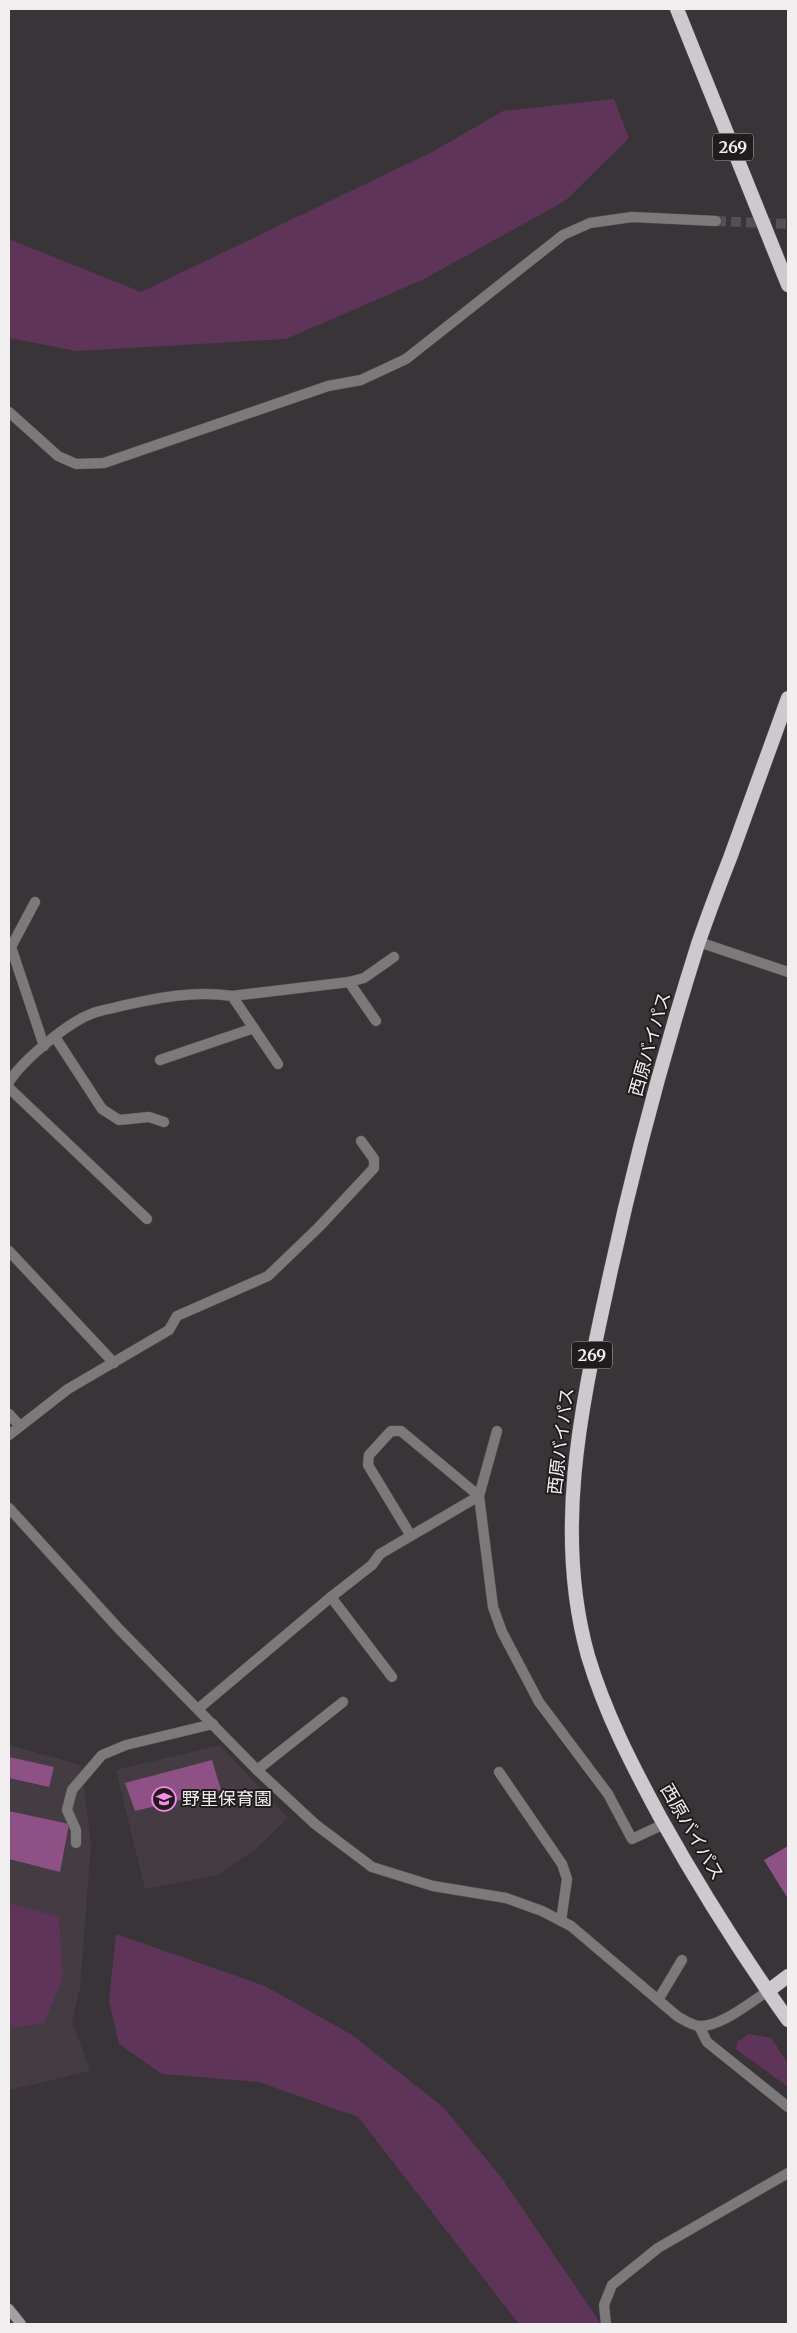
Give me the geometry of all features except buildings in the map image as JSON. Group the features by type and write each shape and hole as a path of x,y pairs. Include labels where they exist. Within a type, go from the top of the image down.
{"highway":[{"name":"269","path":"677,9 788,286"},
{"name":"西原バイパス","path":"768,1991 743,1954 664,1824 626,1754 599,1691 588,1654 574,1576 571,1526 572,1477 580,1417 615,1249 640,1150 699,942 788,698"},
{"path":"768,1991 788,1976"},
{"name":"269","path":"768,1991 788,2020"}],"main road":[{"path":"9,2309 21,2324"}],"street":[{"path":"9,412 58,456 76,464 104,463 328,386 361,380 406,359 563,235 590,223 632,217 716,221"},
{"path":"34,902 11,947 44,1046"},
{"path":"699,942 788,972"},
{"path":"9,1082 18,1068 44,1046 90,1014 160,997 216,993 232,996 349,982 364,978 394,957"},
{"path":"349,982 376,1021"},
{"path":"232,996 278,1064"},
{"path":"160,1060 254,1028"},
{"path":"55,1037 102,1109 119,1120 149,1117 164,1122"},
{"path":"9,1088 147,1219"},
{"path":"9,1435 68,1389 169,1330 177,1316 268,1276 319,1228 374,1168 374,1159 361,1141"},
{"path":"9,1251 114,1363"},
{"path":"9,1414 20,1426"},
{"path":"497,1430 478,1496 493,1607 502,1632 540,1702 608,1794 632,1839 664,1824"},
{"path":"411,1536 368,1465 369,1455 391,1431 401,1431 478,1496"},
{"path":"198,1709 372,1565 380,1554 478,1496"},
{"path":"9,1508 120,1628 257,1770 315,1824 372,1866 433,1886 506,1898 542,1911 571,1926 677,2016 699,2026 721,2021 768,1991"},
{"path":"331,1597 392,1677"},
{"path":"257,1770 343,1702"},
{"path":"76,1842 76,1830 67,1810 72,1790 102,1755 126,1745 213,1724"},
{"path":"499,1772 562,1864 567,1879 561,1921"},
{"path":"658,2000 682,1960"},
{"path":"699,2026 706,2042 788,2107"},
{"path":"606,2324 604,2305 612,2285 658,2248 788,2173"}],"shaded area":[{"path":"614,99 629,138 565,201 422,280 286,339 77,351 9,338 9,239 141,292 434,151 503,111"},
{"path":"9,1745 81,1765 91,1844 80,1988 72,2021 90,2071 9,2090"},
{"path":"220,1745 288,1818 257,1848 218,1875 145,1889 116,1770"},
{"path":"9,1903 59,1917 63,1978 44,2023 9,2028"},
{"path":"116,1934 265,1986 352,2035 444,2108 501,2177 601,2324 519,2324 358,2117 259,2082 162,2074 119,2044 109,2001"},
{"path":"749,2034 771,2038 788,2063 788,2087 736,2049 737,2042"}],"tunnel":[{"path":"716,221 788,224"}],"place":[{"name":"野里保育園","path":"164,1799"}]}
